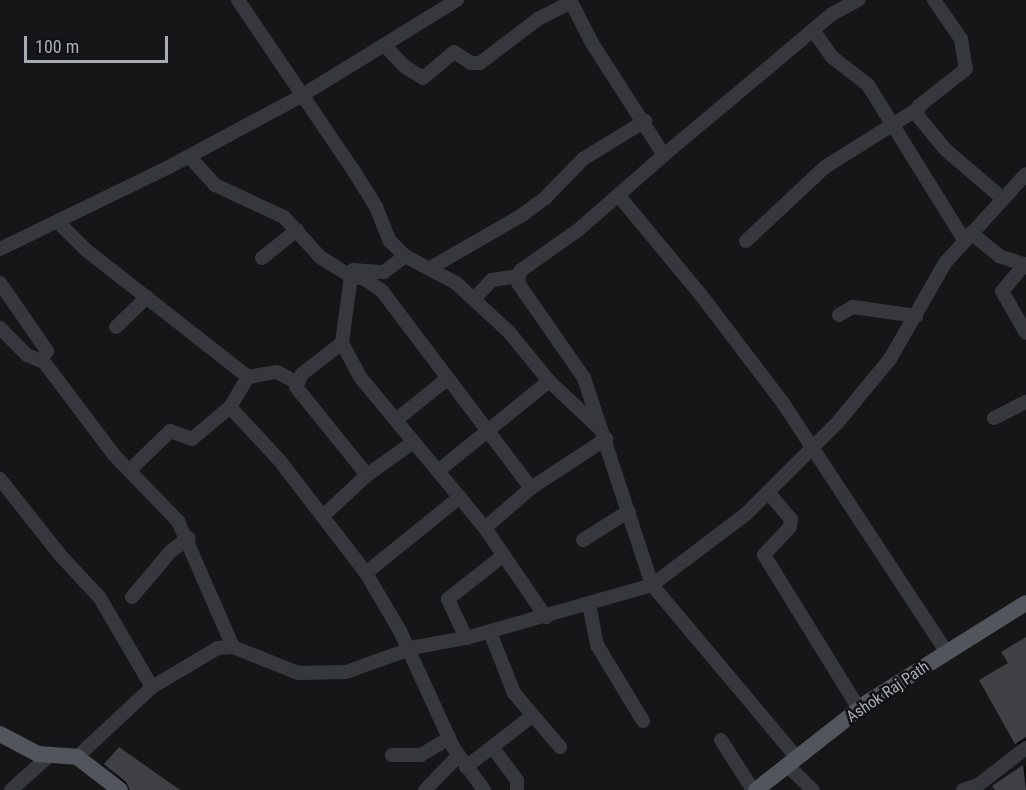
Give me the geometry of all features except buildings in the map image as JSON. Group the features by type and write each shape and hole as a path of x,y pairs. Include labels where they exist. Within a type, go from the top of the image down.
{"main road":[{"name":"Ashok Raj Path","path":"755,790 859,709 1026,603"},
{"path":"0,734 30,752 77,757 120,790"}],"street":[{"path":"238,0 371,199 390,241 405,256 432,267 474,299 509,332 549,381 604,435"},
{"path":"1,247 59,223 301,96 458,0"},
{"path":"474,299 492,280 517,276 619,196 840,8 858,0"},
{"path":"746,241 825,166 916,110 966,69 961,39 934,0"},
{"path":"384,45 405,67 423,78 454,52 471,63 480,63 537,19 571,1 592,43 645,121 664,156"},
{"path":"813,30 832,57 868,85 891,125 968,237 999,256 1026,265 1002,291 1026,333"},
{"path":"916,110 946,150 1002,198"},
{"path":"432,267 522,214 545,198 583,159 645,121"},
{"path":"189,156 215,185 277,212 297,230 320,257 345,273 364,279 381,291 531,488"},
{"path":"77,757 152,687 204,654 233,647 280,669 313,674 346,672 406,651 546,617 652,585 738,520 768,492 882,370 916,316 939,271 1002,198 1026,174"},
{"path":"619,196 701,295 812,446 947,653"},
{"path":"59,223 86,250 248,377 278,372 296,382 298,391 367,475"},
{"path":"262,258 297,230"},
{"path":"345,273 384,272 405,256"},
{"path":"345,273 342,343 360,376 412,443 485,528 546,617"},
{"path":"517,276 522,290 584,378 652,585 813,790"},
{"path":"0,283 47,351"},
{"path":"116,327 147,297"},
{"path":"839,315 853,306 916,316"},
{"path":"0,328 27,355 44,362 82,417 178,521 189,538 233,647"},
{"path":"296,382 342,343"},
{"path":"130,470 170,431 192,440 230,407 248,377"},
{"path":"396,420 447,379"},
{"path":"438,471 489,432 549,381"},
{"path":"994,418 1026,402"},
{"path":"230,407 323,516 366,573 400,631 406,651 449,738 462,761 484,790"},
{"path":"485,528 531,488 604,435"},
{"path":"323,516 367,475 412,443"},
{"path":"0,478 61,556 100,598 152,687"},
{"path":"768,492 791,519 790,527 764,555 859,709"},
{"path":"366,573 460,497"},
{"path":"583,540 629,511"},
{"path":"132,597 171,551 189,538"},
{"path":"466,638 448,599 504,555"},
{"path":"589,604 597,645 643,721"},
{"path":"490,632 514,693 560,747"},
{"path":"425,790 462,761 492,747 532,716"},
{"path":"392,755 421,755 449,738"},
{"path":"721,740 755,790"},
{"path":"492,747 517,780 517,790"},
{"path":"963,790 978,785 1026,748"},
{"path":"11,790 51,754"}]}
